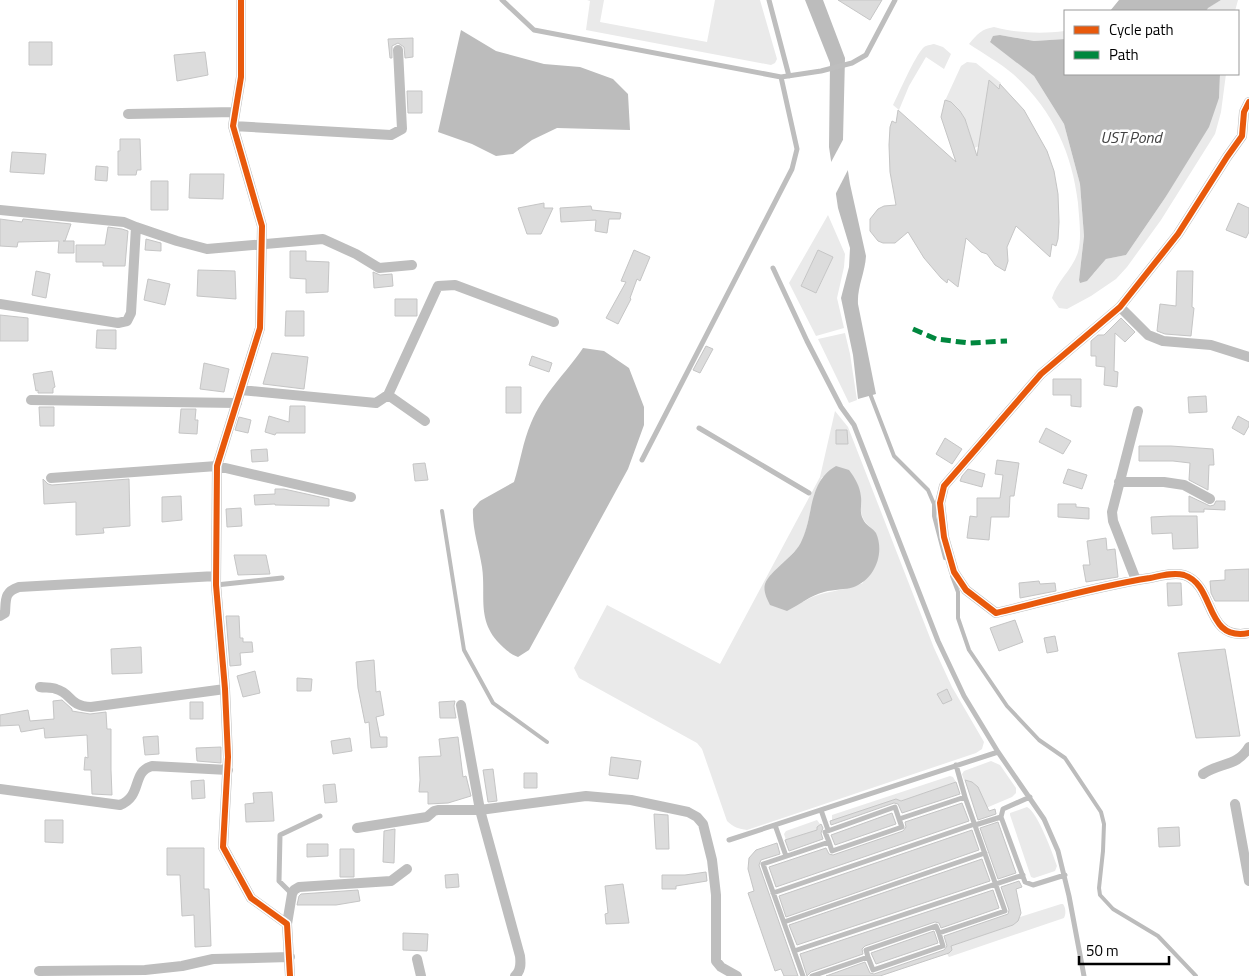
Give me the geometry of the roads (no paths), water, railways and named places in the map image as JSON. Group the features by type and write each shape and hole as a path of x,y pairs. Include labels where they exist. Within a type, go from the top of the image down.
{"street":[{"path":"241,0 241,77 233,126 262,226 262,244 260,328 242,390 216,466 216,580 225,689 228,770 223,847 251,898 287,924"},
{"path":"233,126 391,135 402,128 398,50"},
{"path":"1249,102 1244,112 1242,136 1227,156 1178,234 1120,307 1041,374 944,486 940,503 944,537 954,572 966,590 996,613 1136,580 1176,574 1192,579 1198,586 1222,629 1232,634 1249,633"},
{"path":"128,114 235,112"},
{"path":"0,210 124,222 177,241 207,249 324,239 356,254 378,268 412,265"},
{"path":"0,304 101,321 118,323 127,321 132,313 136,227"},
{"path":"242,390 376,403 388,395 438,286 455,285 554,322"},
{"path":"1120,307 1148,335 1162,342 1211,345 1249,357"},
{"path":"388,395 425,421"},
{"path":"31,400 236,403"},
{"path":"1136,580 1113,521 1112,512 1138,411"},
{"path":"51,478 216,466 351,497"},
{"path":"1119,482 1164,482 1184,485 1210,499"},
{"path":"0,616 4,613 7,594 19,587 216,580"},
{"path":"40,687 57,689 76,704 82,706 225,689"},
{"path":"461,705 480,810 520,956 521,965 515,976"},
{"path":"1203,774 1212,768 1236,762 1245,754 1249,746"},
{"path":"0,789 120,805 128,802 140,774 145,768 152,766 228,770"},
{"path":"357,828 427,818 434,811 438,810 480,810 586,796 631,800 688,812 697,817 703,824 712,860 716,895 716,961 721,967 737,976"},
{"path":"1235,804 1249,882"},
{"path":"290,976 287,924 294,890 303,886 391,881 407,869"},
{"path":"39,971 144,970 182,966 213,959 290,957"},
{"path":"417,959 422,976"}],"lane":[{"path":"502,0 534,30 782,76 821,71 852,63 866,55 896,0"},
{"path":"769,0 789,76"},
{"path":"642,460 792,169 797,150 782,76"},
{"path":"773,268 841,408 854,425 938,641 960,689 998,752 1030,797 1055,843 1064,874 1084,976"},
{"path":"699,428 810,493"},
{"path":"216,580 282,578"},
{"path":"729,840 998,752"},
{"path":"939,933 1005,911 956,766"},
{"path":"899,819 966,797"},
{"path":"1030,797 1003,809 1001,817 1025,882 1033,885 1064,874"},
{"path":"895,808 899,819 902,827 832,851 825,832 895,808"},
{"path":"820,810 828,830"},
{"path":"292,894 279,881 280,835 320,816"},
{"path":"773,893 1001,817"},
{"path":"775,825 786,856"},
{"path":"803,976 763,864 829,842"},
{"path":"784,922 985,853"},
{"path":"794,951 1022,875"},
{"path":"936,926 943,946 873,970 868,957 866,950 936,926"},
{"path":"812,976 868,957"}],"water":[{"path":"805,0 823,0 845,58 843,139 850,184 866,256 858,304 876,394 858,399 853,355 841,298 849,267 850,248 838,208 829,147 830,63"},
{"path":"1119,0 1221,0 1207,10 1111,10"},
{"path":"461,30 496,51 544,64 580,67 613,79 628,94 630,130 557,128 532,140 513,154 496,156 472,144 438,132"},
{"name":"UST Pond","path":"1000,35 1034,41 1064,39 1064,75 1220,75 1219,98 1209,127 1165,198 1126,255 1106,259 1087,281 1080,283 1079,280 1084,236 1080,184 1064,124 1034,76 990,42 993,36"},
{"path":"583,348 604,351 629,368 644,407 644,425 628,469 529,650 518,657 497,641 487,624 482,567 473,509 480,501 514,482 526,437 536,412 548,393"},
{"path":"836,466 849,470 855,479 861,497 862,516 865,523 876,533 879,541 879,557 873,572 868,578 854,587 819,593 787,611 770,605 765,592 765,584 772,573 799,546 806,530 816,490 827,473"}],"waterway":[{"path":"869,391 894,456 928,490 934,504 934,516 945,558"},
{"path":"442,511 464,650 493,703 547,742"},
{"path":"952,576 958,592 958,618 969,650 1007,706 1039,740 1065,758 1101,812 1104,824 1100,895 1113,909 1158,936 1196,976"}]}
